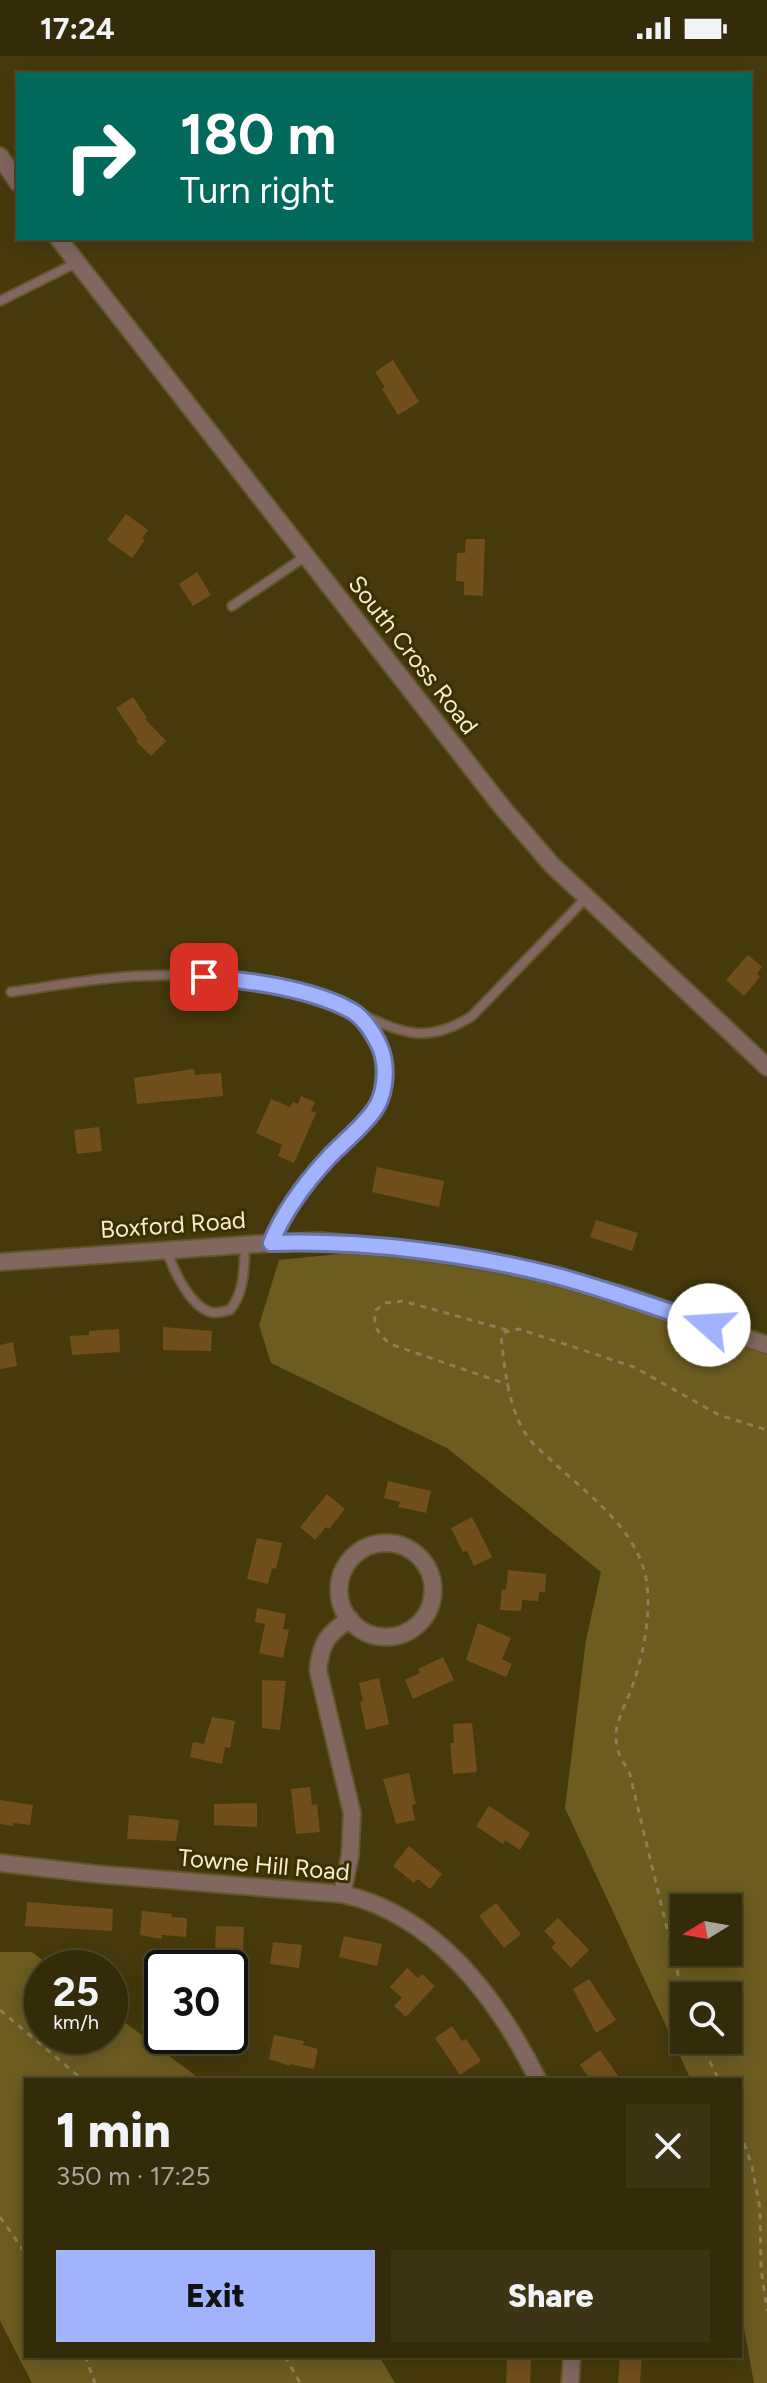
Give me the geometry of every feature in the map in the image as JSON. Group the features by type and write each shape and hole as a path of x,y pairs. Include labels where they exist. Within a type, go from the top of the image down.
{"street":[{"path":"0,156 10,181"},
{"name":"South Cross Road","path":"59,240 502,807 551,864 763,1057"},
{"name":"Boxford Road","path":"0,1262 320,1241 392,1248 477,1260 554,1276 626,1296 767,1345"},
{"path":"392,1542 410,1548 423,1560 432,1577 434,1595 428,1613 416,1627 400,1635 381,1637 363,1631 350,1619 341,1603 339,1584 345,1566 357,1553 373,1544 392,1542"},
{"path":"342,1894 350,1856 352,1813 318,1670 320,1651 331,1631 350,1619"},
{"name":"Towne Hill Road","path":"0,1863 359,1898 395,1913 438,1942 493,2006 535,2078"},
{"path":"570,2383 572,2358"}],"lane":[{"path":"0,301 76,263"},
{"path":"232,606 306,556"},
{"path":"11,992 136,976 182,975 271,985 308,994 385,1026 415,1034 430,1034 451,1029 472,1016 586,898"},
{"path":"271,1243 279,1223 327,1159 377,1107 385,1069 383,1053 355,1012"},
{"path":"167,1250 184,1288 204,1309 217,1312 230,1310 237,1303 242,1287 245,1245"}],"path":[{"path":"509,1385 390,1344 376,1331 376,1310 385,1303 403,1301 508,1331 519,1329 634,1367 719,1415 767,1430"},
{"path":"508,1331 501,1337 511,1401 528,1437 630,1536 645,1570 647,1610 643,1647 634,1683 617,1719 615,1740 620,1759 629,1771 680,1982"},
{"path":"0,2010 81,2078"},
{"path":"706,2054 718,2078"},
{"path":"742,2138 752,2166 760,2209 761,2268 767,2311"},
{"path":"0,2217 24,2251"},
{"path":"86,2358 95,2383"},
{"path":"286,2358 300,2383"}],"shaded area":[{"path":"370,1251 537,1281 699,1329 767,1353 767,2383 754,2383 742,2317 742,2078 690,2078 679,2054 742,2054 742,1982 670,1982 670,2035 565,1808 586,1640 601,1572 447,1448 271,1363 259,1325 279,1260"},
{"path":"0,1952 24,1952 24,2054 128,2054 128,2025 144,2037 144,2054 167,2054 198,2078 24,2078 24,2358 380,2358 395,2383 32,2383 0,2321"}],"building":[{"path":"393,360 419,402 398,415 375,372"},
{"path":"126,514 148,530 132,558 107,540"},
{"path":"466,539 485,539 483,596 464,595 464,582 456,581 457,553 465,553"},
{"path":"197,572 211,595 193,606 179,584"},
{"path":"133,697 145,719 166,741 151,756 136,741 116,708"},
{"path":"748,955 762,967 757,974 760,977 744,996 726,980"},
{"path":"194,1069 195,1075 221,1073 223,1096 137,1104 134,1078"},
{"path":"301,1096 315,1102 311,1111 316,1113 294,1163 278,1156 282,1145 256,1133 271,1099 290,1107 293,1102 298,1104"},
{"path":"99,1127 102,1151 77,1154 74,1130"},
{"path":"377,1167 444,1181 439,1207 372,1192"},
{"path":"596,1220 638,1233 632,1251 590,1237"},
{"path":"163,1327 212,1331 211,1351 163,1350"},
{"path":"119,1329 120,1352 72,1355 70,1336"},
{"path":"13,1342 17,1366 0,1369 0,1345"},
{"path":"388,1481 431,1491 426,1513 398,1507 400,1502 384,1498"},
{"path":"327,1494 345,1509 329,1529 326,1527 315,1540 300,1527"},
{"path":"472,1517 492,1557 474,1566 451,1528"},
{"path":"257,1538 282,1543 276,1569 272,1568 268,1584 247,1579"},
{"path":"508,1570 546,1574 545,1592 539,1592 538,1601 522,1600 521,1611 500,1610"},
{"path":"257,1608 286,1614 283,1629 289,1630 283,1658 259,1653 265,1624 255,1622"},
{"path":"478,1623 511,1638 502,1659 512,1664 506,1677 466,1660"},
{"path":"443,1657 454,1680 413,1699 405,1680 420,1673 418,1669"},
{"path":"379,1678 389,1724 366,1730 359,1683"},
{"path":"262,1680 286,1681 280,1730 262,1728"},
{"path":"212,1717 235,1721 230,1748 225,1747 222,1764 190,1757 193,1742 204,1744"},
{"path":"472,1723 477,1772 453,1774 450,1743 454,1743 453,1724"},
{"path":"409,1773 416,1804 412,1805 415,1820 396,1824 383,1779"},
{"path":"310,1787 312,1805 317,1804 320,1832 296,1834 291,1789"},
{"path":"0,1800 33,1805 30,1825 0,1824"},
{"path":"257,1803 257,1827 214,1825 214,1804"},
{"path":"489,1806 530,1833 520,1850 505,1840 503,1844 476,1826"},
{"path":"129,1815 179,1820 176,1841 127,1839"},
{"path":"409,1846 442,1874 430,1889 418,1879 414,1883 393,1866"},
{"path":"27,1902 113,1909 112,1931 25,1926"},
{"path":"496,1903 521,1934 504,1948 479,1916"},
{"path":"142,1911 187,1918 186,1937 162,1935 162,1939 140,1935"},
{"path":"558,1918 589,1950 571,1968 551,1947 556,1943 544,1931"},
{"path":"216,1926 244,1927 243,1950 215,1950"},
{"path":"344,1936 382,1944 377,1966 339,1957"},
{"path":"273,1942 302,1945 299,1968 270,1964"},
{"path":"407,1968 418,1978 422,1974 435,1986 406,2017 394,2006 402,1998 390,1987"},
{"path":"589,1979 616,2020 596,2033 573,1989"},
{"path":"452,2026 462,2041 466,2039 481,2061 460,2075 435,2038"},
{"path":"274,2035 304,2041 303,2045 318,2049 314,2069 269,2059"},
{"path":"600,2050 620,2078 590,2078 580,2065"},
{"path":"507,2358 531,2359 530,2383 506,2383"},
{"path":"620,2358 642,2358 640,2383 618,2383"}],"route":[{"path":"204,977 271,985 308,994 355,1012 383,1053 385,1069 377,1107 327,1159 279,1223 271,1243 320,1241 477,1260 554,1276 626,1296 709,1325"}]}
